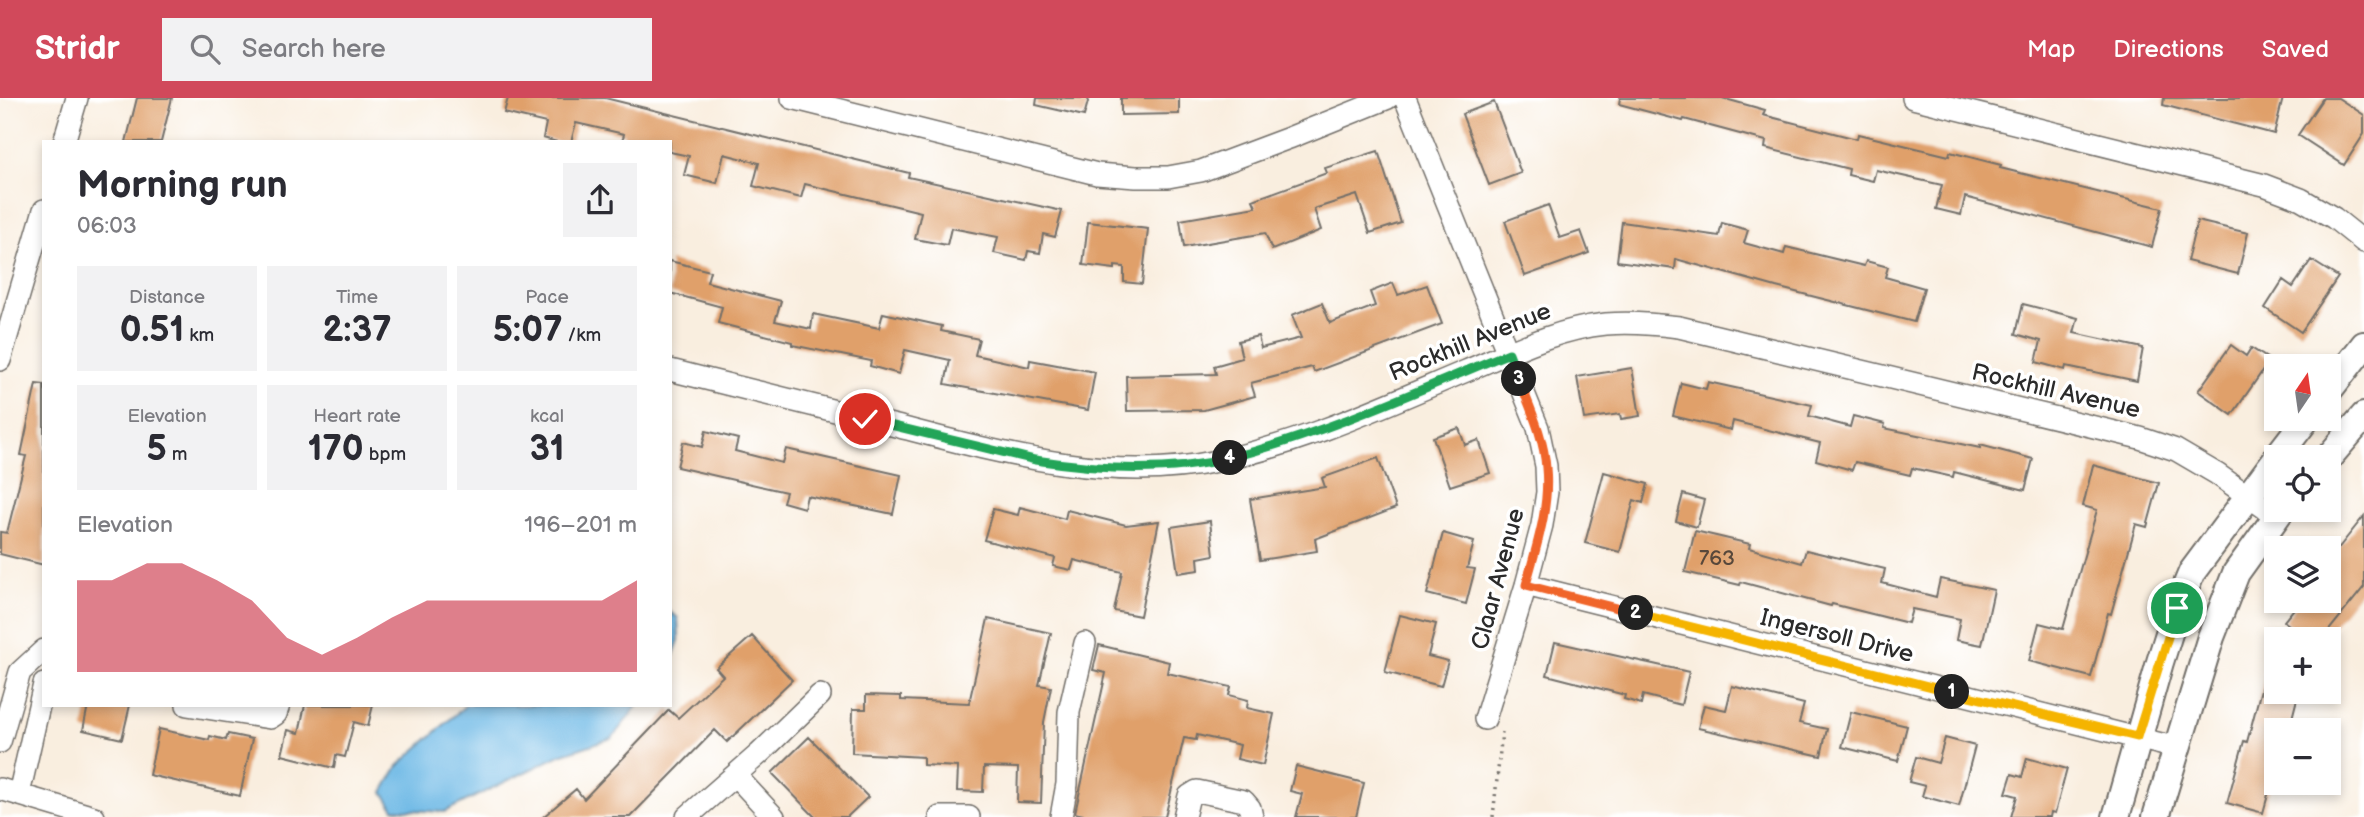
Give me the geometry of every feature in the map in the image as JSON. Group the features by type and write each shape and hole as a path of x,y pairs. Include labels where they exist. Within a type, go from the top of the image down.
{"street":[{"path":"65,140 77,98"},
{"path":"792,98 1097,174 1136,177 1168,177 1201,171 1388,98"},
{"name":"Claar Avenue","path":"1405,98 1538,428 1546,466 1547,492 1542,525 1485,719"},
{"path":"1913,98 2264,185 2301,199 2333,218 2364,242"},
{"path":"0,360 42,217"},
{"name":"Rockhill Avenue","path":"672,370 1035,460 1116,468 1168,468 1216,461 1269,448 1571,331 1605,324 1642,323 1679,327 2140,438 2176,450 2264,505"},
{"path":"2342,373 2364,345"},
{"path":"2339,445 2364,416"},
{"path":"2286,445 2297,431"},
{"path":"2116,817 2137,737 2177,608 2192,572 2264,474"},
{"path":"2156,817 2211,637 2236,573 2273,522"},
{"name":"Ingersoll Drive","path":"1526,585 2177,748"},
{"path":"1061,817 1067,784 1069,712 1085,643"},
{"path":"0,742 20,672 42,660"},
{"path":"42,690 10,792 94,817"},
{"path":"692,816 820,695"},
{"path":"200,707 270,718 276,714 278,707"},
{"path":"735,775 774,817"},
{"path":"1184,817 1189,796 1197,791 1244,801 1250,808 1252,817"},
{"path":"940,817 969,817"}],"path":[{"path":"1485,719 1502,733 1493,817"}],"water":[{"path":"672,614 678,618 679,640 672,659"},
{"path":"464,707 636,707 612,738 560,755 444,812 394,809 383,792 398,766"}],"building":[{"path":"137,98 172,98 162,140 126,140"},
{"path":"508,98 605,98 909,173 908,177 1062,211 1055,237 1043,234 1040,253 1028,251 1026,260 994,253 998,237 951,228 947,245 915,239 921,212 805,184 801,198 753,186 759,163 724,154 717,183 684,175 689,156 672,152 672,140 622,140 624,134 576,123 572,140 550,140 543,138 546,123 504,113"},
{"path":"1037,98 1089,98 1084,116 1036,105"},
{"path":"1121,98 1179,98 1179,114 1121,115"},
{"path":"1620,98 1722,98 1765,110 1763,115 1857,139 1858,134 1949,156 1950,152 2001,165 2000,168 2162,208 2152,247 1965,197 1961,215 1936,209 1942,185 1876,170 1873,181 1848,175 1849,169 1765,148 1766,141 1619,104"},
{"path":"2164,98 2283,98 2274,134 2163,105"},
{"path":"2323,98 2338,98 2364,115 2364,134 2344,165 2298,135"},
{"path":"1494,102 1521,173 1489,185 1462,114"},
{"path":"1378,151 1401,223 1370,233 1357,195 1314,209 1321,230 1272,250 1265,233 1184,247 1180,220 1256,207 1253,200 1327,173 1325,168"},
{"path":"1548,205 1560,238 1581,231 1589,253 1525,276 1505,221"},
{"path":"2197,221 2248,233 2238,274 2187,261"},
{"path":"1088,222 1148,229 1142,284 1124,282 1124,267 1115,266 1115,269 1083,265"},
{"path":"1622,222 1719,236 1722,223 1748,230 1744,243 1784,254 1786,247 1864,266 1866,261 1888,267 1885,277 1924,288 1914,322 1676,259 1675,269 1617,261"},
{"path":"2311,260 2338,277 2301,332 2265,308 2283,280 2293,287"},
{"path":"672,262 710,271 707,282 781,301 775,321 811,329 813,314 879,328 883,313 942,326 941,331 979,339 975,355 1029,367 1030,360 1095,372 1088,410 945,384 950,360 905,350 899,374 870,366 871,361 792,345 792,342 718,323 722,307 672,294"},
{"path":"1393,283 1398,295 1427,285 1442,324 1314,372 1312,367 1251,383 1255,396 1204,410 1127,411 1126,376 1216,374 1214,366 1242,358 1238,341 1258,336 1261,348 1301,338 1292,315 1322,303 1330,323 1375,306 1370,292"},
{"path":"2023,304 2078,318 2074,333 2143,348 2137,381 2066,366 2065,370 2036,362 2041,341 2016,334"},
{"path":"2231,345 2246,356 2251,348 2264,356 2264,369 2232,415 2198,391"},
{"path":"1632,368 1640,416 1621,419 1620,414 1584,419 1577,377"},
{"path":"1708,382 1812,405 1809,416 1850,427 1853,416 1885,424 1884,428 1980,448 1980,445 2033,459 2025,490 1954,472 1953,477 1912,468 1910,475 1855,462 1852,470 1816,460 1820,443 1733,421 1731,430 1673,416 1681,383 1706,389"},
{"path":"36,384 42,385 42,564 0,554 0,532 7,533 26,456 21,455"},
{"path":"1459,428 1465,445 1479,440 1490,473 1450,486 1433,437"},
{"path":"706,431 738,439 735,451 782,463 786,449 901,475 893,514 807,496 804,508 783,502 786,492 677,467 683,442 702,447"},
{"path":"1378,458 1396,508 1315,539 1317,551 1260,560 1250,499 1325,487 1322,478"},
{"path":"2093,465 2159,483 2147,527 2136,524 2091,677 2029,661 2039,623 2063,629 2097,510 2083,506"},
{"path":"1604,472 1648,484 1643,503 1634,500 1620,552 1585,543"},
{"path":"1683,494 1704,500 1697,527 1676,521"},
{"path":"1020,507 1065,519 1067,510 1126,525 1159,521 1140,616 1114,611 1122,572 1074,560 1071,570 1053,566 1055,558 984,540 993,509 1018,515"},
{"path":"2364,516 2364,587 2332,627 2291,627 2284,621 2290,613 2341,613 2341,545"},
{"path":"1210,521 1214,555 1198,558 1199,570 1178,573 1171,527"},
{"path":"1695,531 1750,544 1749,548 1802,563 1806,550 1885,569 1882,583 1936,597 1940,579 1994,590 1982,645 1956,640 1960,619 1912,609 1908,623 1741,582 1740,585 1685,572"},
{"path":"1443,533 1474,542 1467,568 1475,569 1466,604 1427,594"},
{"path":"1400,615 1436,624 1428,656 1448,661 1441,686 1385,672"},
{"path":"988,619 1051,633 1039,685 1051,687 1044,722 1041,803 1017,802 1018,768 984,767 983,792 957,791 958,767 923,765 923,757 852,753 853,709 866,709 866,695 901,696 901,700 969,703"},
{"path":"752,636 792,680 727,742 715,730 630,817 543,817 576,789 584,799 669,710 678,718 723,676 716,668"},
{"path":"1555,642 1689,672 1681,705 1643,695 1641,704 1624,699 1625,695 1547,675"},
{"path":"1099,645 1169,662 1167,673 1231,687 1229,695 1248,700 1247,708 1274,714 1263,765 1237,759 1240,745 1197,735 1196,740 1184,738 1165,817 1091,817 1075,813 1106,673 1093,670"},
{"path":"2264,678 2264,704 2296,704 2292,718 2264,718 2264,795 2268,795 2263,813 2227,803 2244,741 2247,742"},
{"path":"1732,686 1804,704 1799,723 1827,729 1821,756 1698,728 1704,705 1726,710"},
{"path":"88,707 130,707 122,739 83,730"},
{"path":"305,707 373,707 368,726 354,722 345,757 336,755 334,768 282,755 288,730 299,733"},
{"path":"1851,712 1907,726 1898,761 1842,747"},
{"path":"159,729 209,740 210,736 226,740 228,734 252,739 240,796 149,775"},
{"path":"809,737 868,797 847,817 815,817 772,773"},
{"path":"1945,738 1975,746 1959,806 1922,796 1925,786 1909,782 1916,757 1938,763"},
{"path":"2027,758 2067,769 2055,813 2051,812 2050,817 2011,817 2017,796 2006,793 2012,774 2022,777"},
{"path":"1296,766 1364,783 1356,817 1296,817 1302,794 1290,791"}],"route":[{"path":"865,419 1035,460 1116,468 1168,468 1216,461 1269,448 1377,408 1509,353 1538,428 1546,466 1547,492 1542,525 1526,585 2137,737 2177,608"}]}
